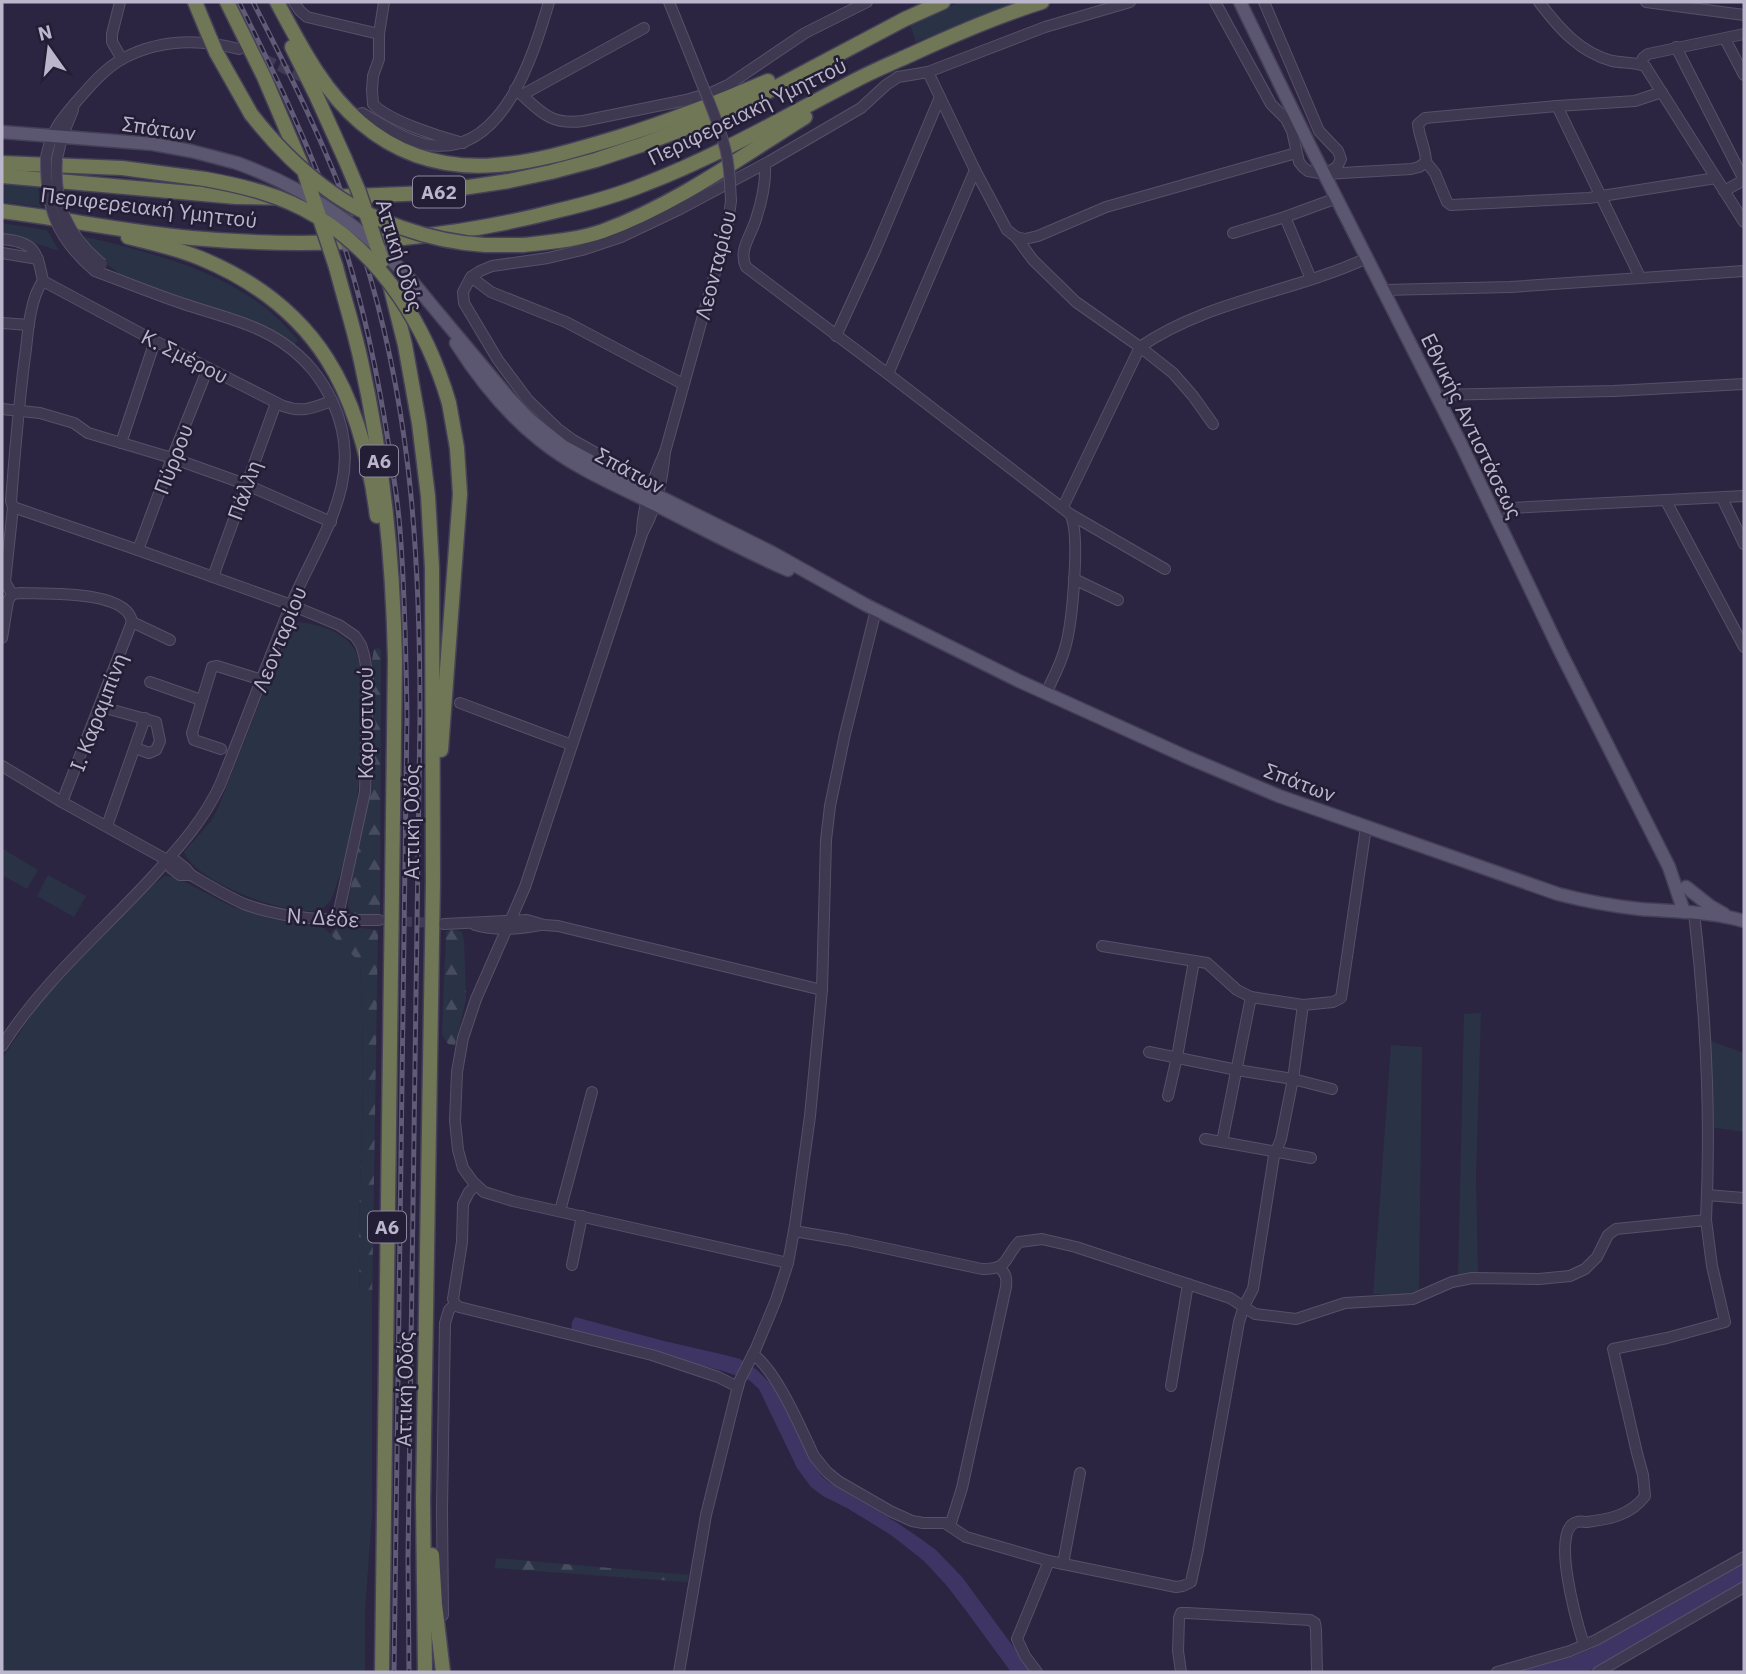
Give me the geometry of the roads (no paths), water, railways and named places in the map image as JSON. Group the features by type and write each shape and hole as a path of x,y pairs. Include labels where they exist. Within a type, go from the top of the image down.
{"highway":[{"path":"195,2 216,52 251,114 295,163 325,188 355,207 390,223 430,236 483,245 564,241 635,218 683,193 912,54"},
{"name":"Αττική Οδός","path":"227,2 264,76 305,174 361,359 383,485 394,596 382,1672"},
{"name":"Αττική Οδός","path":"269,2 345,159 383,261 414,387 428,496 433,617 433,881 423,1500 425,1672"},
{"path":"277,2 320,76 361,123 412,154 465,166 514,164 596,144 696,111 850,47"},
{"name":"Περιφερειακή Υμηττού","path":"2,176 236,197 385,195 468,188 551,172 642,145 734,108 943,2"},
{"name":"Περιφερειακή Υμηττού","path":"2,213 233,241 359,242 476,229 603,199 644,185 713,155 858,78 992,20 1042,2"},
{"path":"2,163 122,169 205,179 259,191 289,202 330,225 363,254 392,285 414,317 436,362 449,402 457,448 460,494 433,881"},
{"path":"2,213 120,236 201,258 260,290 283,307 320,347 348,398 366,456 380,542 394,695"},
{"path":"423,1500 432,1554 443,1672"}],"main road":[{"name":"Εθνικής Αντιστάσεως","path":"1240,2 1669,867 1689,913"},
{"name":"Σπάτων","path":"2,132 173,147 237,163 298,189 349,222 397,264 510,399 529,419 564,446 768,561 871,607 1046,693 1279,796 1558,894 1634,908 1731,917 1744,921"},
{"name":"Εθνικής Αντιστάσεως","path":"1669,867 1686,887 1710,906 1731,917"},
{"path":"1686,887 1689,913"}],"street":[{"path":"120,2 112,42 122,59"},
{"path":"294,2 307,18 379,34"},
{"path":"384,2 379,34 379,60 373,76 371,99 384,113 425,131 463,143"},
{"path":"362,113 424,144 444,146 463,143 480,134 518,92 549,2"},
{"name":"Λεονταρίου","path":"476,1185 463,1168 455,1121 457,1072 463,1038 476,999 525,887 642,534 651,517 654,477 665,452 729,223 731,201 727,154 721,132 669,2"},
{"path":"518,92 548,117 564,122 583,121 695,98 728,85 806,33 867,2"},
{"path":"652,498 645,483 635,475 584,447 558,429 528,400 498,359 464,303 463,292 471,278 492,266 548,258 621,237 680,209 861,108 892,80 907,74 928,72 1054,23 1130,2"},
{"path":"1215,2 1271,104 1286,119 1303,167 1325,174 1411,169 1426,162"},
{"path":"1264,2 1319,131 1338,151 1341,159 1337,167 1325,174"},
{"path":"1539,2 1556,24 1588,51 1616,62 1645,66 1744,222"},
{"path":"1646,2 1744,15"},
{"path":"518,92 644,29"},
{"path":"1640,64 1648,54 1744,34"},
{"path":"1725,39 1744,75"},
{"name":"Λεονταρίου","path":"2,1046 39,995 169,861 210,807 291,605 341,495 346,466 342,430 332,401 318,374 306,361 280,341 261,331 157,295 80,258 69,246 55,222 47,195 57,137 78,100 101,75 122,59 152,48 180,43 218,43 239,49"},
{"path":"1676,47 1744,180 1724,191"},
{"path":"928,72 1007,230 1076,302 1173,373 1194,396 1213,424"},
{"path":"1662,92 1635,101 1424,118 1418,124 1426,162 1435,173 1447,202 1451,205 1602,196 1716,178"},
{"path":"835,336 875,251 940,97"},
{"path":"1557,106 1640,277"},
{"path":"1016,237 1025,239 1038,236 1106,207 1296,153"},
{"path":"765,163 766,175 756,219 744,249 744,264 751,272 1066,511 1165,569"},
{"path":"888,374 975,170"},
{"path":"1233,233 1285,218 1337,198"},
{"path":"1285,218 1311,279"},
{"path":"2,239 23,243 38,255 43,281 38,287 29,325 18,410 11,501 15,508 5,582 12,594"},
{"path":"2,253 38,259"},
{"path":"1066,511 1140,347 1162,333 1198,317 1367,258"},
{"path":"1383,290 1510,287 1744,271"},
{"path":"471,278 491,292 566,322 683,384"},
{"name":"Κ. Σμέρου","path":"43,281 276,403 304,410 332,401"},
{"path":"2,323 29,325"},
{"path":"121,443 155,341"},
{"name":"Πύρρου","path":"138,550 208,369"},
{"path":"1436,395 1614,391 1744,384"},
{"name":"Πάλλη","path":"213,577 276,403"},
{"path":"2,409 40,413 74,423 88,433 172,458 245,484 331,522"},
{"path":"1491,509 1744,496"},
{"path":"1722,498 1744,544"},
{"path":"1666,501 1744,647"},
{"name":"Καρυστινού","path":"15,508 291,605 339,625 349,631 361,645 368,677 365,792 337,920"},
{"path":"1046,693 1066,647 1071,614 1074,525 1066,511"},
{"path":"1073,579 1118,600"},
{"path":"12,594 92,596 125,609 130,613 132,622 170,640"},
{"path":"2,638 8,601 12,594"},
{"path":"679,1672 706,1515 739,1384 776,1300 788,1263 794,1231 810,1116 822,990 826,840 830,806 871,607"},
{"name":"Ι. Καραμπίνη","path":"62,802 132,622"},
{"path":"221,749 192,737 212,667 217,666 262,680"},
{"path":"150,682 201,700"},
{"path":"460,703 572,745"},
{"path":"108,709 156,722 160,741 156,750 149,753 135,748"},
{"path":"107,826 145,718"},
{"name":"Ν. Δέδε","path":"2,766 169,861 176,861 191,875 227,896 295,918 379,920"},
{"path":"1102,946 1207,963 1237,990 1251,997 1303,1005 1333,1002 1341,998 1366,827"},
{"path":"1584,1646 1565,1558 1567,1528 1574,1522 1627,1513 1638,1506 1645,1496 1643,1475 1613,1349 1725,1322 1712,1266 1706,1220 1707,1087 1704,1014 1689,913"},
{"path":"444,924 471,924 488,929 508,925 526,928 544,925 573,928 822,990"},
{"path":"1168,1096 1194,961"},
{"path":"1222,1142 1251,997"},
{"path":"752,1357 761,1360 772,1374 814,1456 827,1472 906,1518 950,1526 966,1537 1049,1561 1175,1587 1191,1583 1239,1322 1252,1289 1274,1156 1281,1139 1293,1079 1303,1005"},
{"path":"1149,1052 1332,1089"},
{"path":"560,1211 592,1092"},
{"path":"1205,1139 1311,1158"},
{"path":"739,1384 652,1355 459,1307 453,1299 461,1251 463,1203 476,1185 484,1192 513,1201 788,1263"},
{"path":"1707,1195 1744,1198"},
{"path":"572,1265 582,1216"},
{"path":"794,1231 982,1269 1003,1266 1019,1242 1042,1239 1076,1247 1230,1298 1255,1314 1296,1319 1345,1303 1413,1299 1452,1282 1472,1278 1539,1279 1570,1276 1585,1269 1597,1257 1608,1235 1616,1230 1706,1220"},
{"path":"950,1526 962,1488 1006,1287 1005,1273 999,1268"},
{"path":"1171,1385 1188,1284"},
{"path":"445,1633 442,1597 445,1323 449,1310 455,1304"},
{"path":"1063,1564 1080,1473"},
{"path":"1497,1672 1584,1646 1744,1557"},
{"path":"1037,1672 1017,1639 1049,1561"},
{"path":"1598,1672 1744,1587"},
{"path":"1181,1672 1178,1651 1181,1613 1310,1620 1315,1623 1318,1672"}],"tunnel":[{"path":"252,53 308,80"},
{"path":"387,921 438,923"}],"railway":[{"path":"239,2 305,143 347,256 374,361 399,519 407,716 394,1672"},
{"path":"253,2 321,142 355,229 374,289 400,409 414,529 420,714 408,1557 409,1672"}]}
